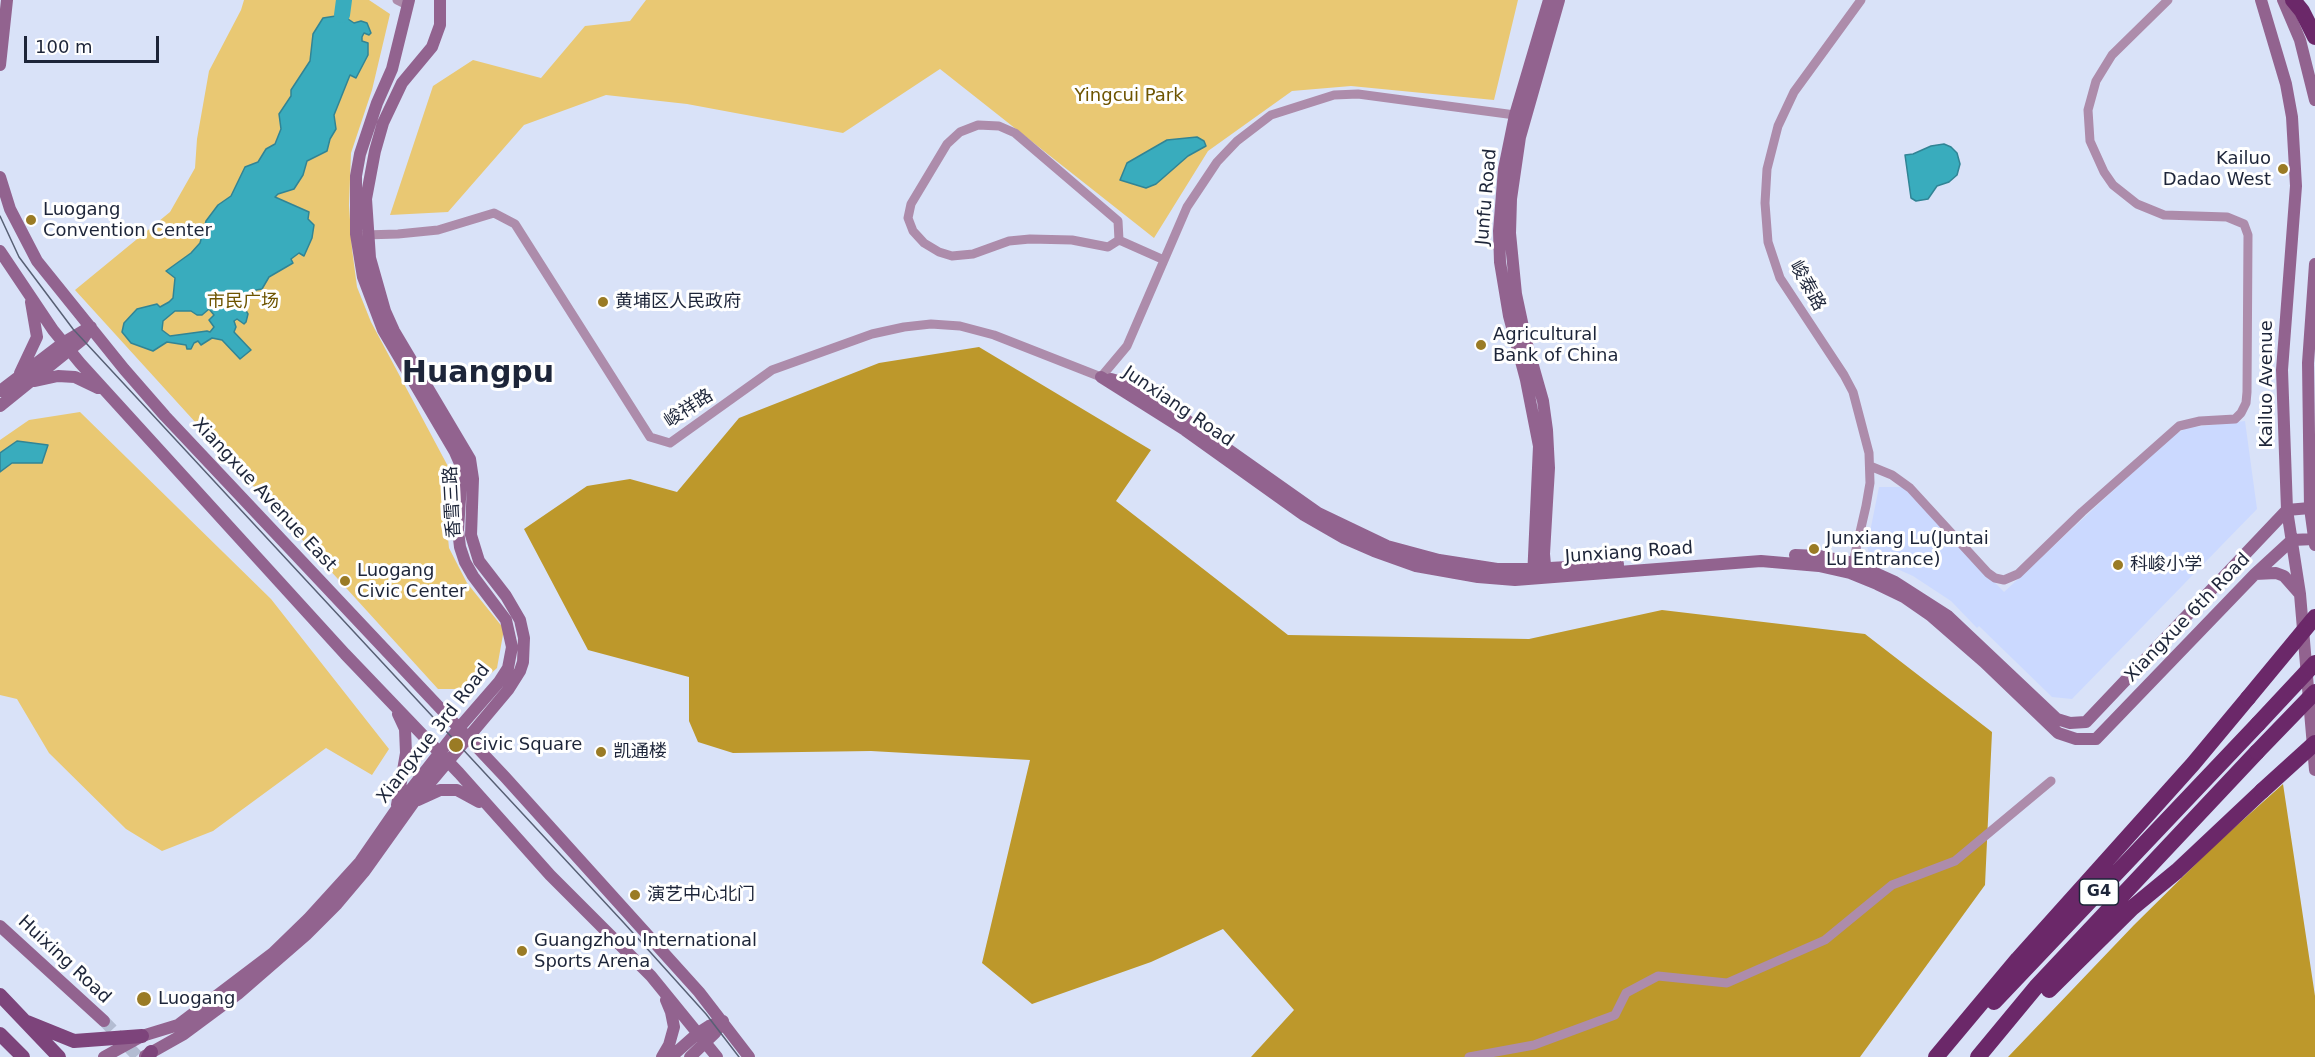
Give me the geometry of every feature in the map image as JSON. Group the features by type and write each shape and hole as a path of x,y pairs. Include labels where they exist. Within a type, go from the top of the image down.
{"highway":[{"path":"2293,0 2302,11 2315,37"},
{"path":"1937,1057 2018,959 2193,764 2315,617"},
{"name":"G4","path":"1937,1057 2010,986 2315,663"},
{"name":"G4","path":"1983,1051 2036,987 2315,692"},
{"path":"1983,1051 2132,908 2176,871 2315,743"}],"main road":[{"path":"0,996 58,1057"},
{"path":"27,1022 74,1041 142,1036"},
{"path":"0,1034 10,1057"},
{"path":"0,1034 23,1057"}],"street":[{"path":"0,65 7,0"},
{"path":"5,26 12,0"},
{"name":"香雪三路","path":"440,0 440,25 432,47 402,83 383,123 369,176 361,235 385,311 470,459 473,479 471,535 475,550 485,570 513,606 520,620 524,638 520,671 508,690 468,738"},
{"name":"Junfu Road","path":"1539,573 1539,446 1506,298 1500,262 1499,231 1504,170 1515,115 1549,0"},
{"name":"Junfu Road","path":"1539,573 1544,554 1549,468 1547,430 1543,401 1526,341 1516,294 1510,233 1512,190 1520,137 1559,0"},
{"name":"峻泰路","path":"1851,568 1866,506 1870,466 1862,423 1853,392 1845,375 1780,278 1768,243 1765,204 1767,169 1778,126 1794,92 1861,0"},
{"path":"1870,466 1892,476 1910,488 1988,573 2004,580 2018,574 2082,512 2179,426 2200,421 2235,419 2241,413 2246,403 2247,392 2248,235 2244,224 2227,217 2164,215 2137,204 2113,185 2104,172 2090,141 2088,110 2096,81 2103,68 2112,55 2168,0"},
{"name":"Kailuo Avenue","path":"2261,0 2286,84 2295,153 2296,186 2282,370 2287,510 2300,594 2315,770"},
{"path":"2283,0 2300,40 2315,100"},
{"name":"Xiangxue 3rd Road","path":"147,1055 184,1034 238,994 306,935 364,872 414,802 459,728 499,682 508,668 512,647 511,633 501,611 465,562 458,530 462,468 455,452 382,330 363,277 355,187 360,154 377,103 392,69 404,2"},
{"path":"1101,377 1127,346 1187,207 1217,162 1237,141 1271,115 1334,95 1358,94 1515,115"},
{"path":"978,125 999,126 1015,133 1118,221 1119,240 1108,247 1072,240 1029,239 1010,241 973,254 952,256 939,252 924,243 913,231 908,218 911,204 947,144 960,132 978,125"},
{"name":"Xiangxue Avenue East","path":"0,177 10,209 27,243 47,274 165,416 459,728 723,1021 749,1057"},
{"name":"峻祥路","path":"361,235 438,230 494,213 515,224 650,437 670,442 772,370 872,334 904,327 931,324 960,326 994,335 1101,377"},
{"path":"1119,240 1164,260"},
{"path":"0,251 66,346 113,399 550,875 651,976 717,1057"},
{"path":"2292,540 2314,542 2310,508 2308,363 2315,264"},
{"path":"17,378 37,337 30,297"},
{"path":"0,391 91,327"},
{"path":"0,406 30,382 66,346"},
{"path":"30,382 58,376 75,377 91,384 113,399"},
{"name":"Junxiang Road","path":"1101,377 1185,430 1280,500 1344,538 1396,559 1441,571 1487,578 1765,555 1819,556 1895,582 1926,600 1948,616 2057,719 2070,723 2086,722"},
{"path":"2287,510 2310,508"},
{"name":"Xiangxue 6th Road","path":"2086,722 2287,510"},
{"name":"Xiangxue 6th Road","path":"2096,738 2255,574 2292,540"},
{"name":"Junxiang Road","path":"1851,568 1904,597 1930,615 1970,649 2058,732 2076,739 2096,738"},
{"path":"2255,574 2276,573 2284,576 2300,594"},
{"path":"385,697 405,729 405,762 396,810"},
{"name":"Xiangxue 3rd Road","path":"104,1057 142,1036 178,1025 273,953 354,870 396,810 443,757 468,738"},
{"path":"1469,1057 1534,1045 1615,1015 1626,993 1658,976 1727,983 1825,940 1892,885 1955,861 2051,781"},
{"path":"414,802 440,790 457,790 474,797 495,816"},
{"name":"Huixing Road","path":"0,926 104,1021"},
{"path":"651,976 667,1002 673,1021 672,1036 662,1057"},
{"path":"690,1057 709,1026 723,1021"},
{"path":"671,1057 702,1038"}],"shaded area":[{"path":"342,15 354,23 361,21 367,23 371,33 369,35 364,33 362,41 368,43 368,55 356,78 350,75 334,115 336,129 327,151 307,161 303,175 294,189 275,197 309,212 308,219 314,225 312,238 304,256 299,253 291,259 293,263 269,277 262,289 256,290 245,309 248,314 246,322 244,324 237,319 234,321 236,327 234,332 251,350 240,359 222,340 212,338 201,345 198,341 194,343 191,349 187,349 186,345 167,342 153,351 131,343 122,332 124,323 137,309 157,304 160,307 173,298 175,278 166,271 191,253 200,243 206,221 218,205 231,196 245,167 258,162 266,149 275,144 281,129 279,114 310,61 313,34 323,18","holes":["209,309 214,315 209,320 214,327 210,332 170,336 162,330 163,321 175,311 191,311 202,315"]},
{"path":"1197,137 1204,141 1206,146 1188,156 1156,184 1146,188 1120,180 1127,163 1167,140"},
{"path":"1944,144 1957,153 1960,164 1957,175 1949,182 1937,186 1928,199 1916,201 1911,198 1905,155"},
{"path":"979,347 1151,450 1116,501 1288,635 1529,639 1662,610 1865,634 1992,732 1985,885 1860,1057 1251,1057 1294,1010 1223,929 1151,962 1032,1004 982,963 1030,760 871,751 733,753 698,742 689,721 689,677 588,650 524,529 587,486 630,479 677,492 739,418 879,363"},
{"name":"科峻小学","path":"2245,421 2257,509 2072,699 2052,697 1951,601 1913,576 1877,560 1870,555 1867,547 1879,487 1903,487 2004,592 2172,436 2187,428"},
{"path":"17,441 48,445 42,463 12,463 0,472 0,453"},
{"path":"2283,784 2315,996 2315,1057 2008,1057 2134,925 2215,845"}],"green space":[{"name":"市民广场","path":"244,0 369,0 390,14 372,90 351,153 349,205 352,249 357,287 371,322 451,472 445,508 449,548 467,583 504,629 497,668 474,689 438,689 75,290 170,212 195,168 197,139 209,71"},
{"name":"Yingcui Park","path":"646,0 1518,0 1494,100 1351,86 1292,91 1208,151 1154,238 940,69 843,133 687,104 606,95 524,125 448,212 390,215 433,86 473,60 541,78 585,26 630,21"},
{"path":"80,412 271,599 389,749 372,775 326,748 213,831 162,851 126,829 49,753 17,699 0,695 0,440 29,420"}],"waterway":[{"path":"342,15 344,0"}],"tunnel":[{"path":"104,1021 138,1057"}],"tram line":[{"path":"0,216 19,257 73,329 624,923 706,1014 739,1057"}],"place":[{"name":"Kailuo Dadao West","path":"2283,169"},
{"name":"Luogang Convention Center","path":"31,220"},
{"name":"黄埔区人民政府","path":"603,302"},
{"name":"Agricultural Bank of China","path":"1481,345"},
{"name":"Junxiang Lu(Juntai Lu Entrance)","path":"1814,549"},
{"name":"科峻小学","path":"2118,565"},
{"name":"Luogang Civic Center","path":"345,581"},
{"name":"Civic Square","path":"456,745"},
{"name":"凯通楼","path":"601,752"},
{"name":"演艺中心北门","path":"635,895"},
{"name":"Guangzhou International Sports Arena","path":"522,951"},
{"name":"Luogang","path":"144,999"}],"district":[{"name":"Huangpu","path":"478,374"}]}
